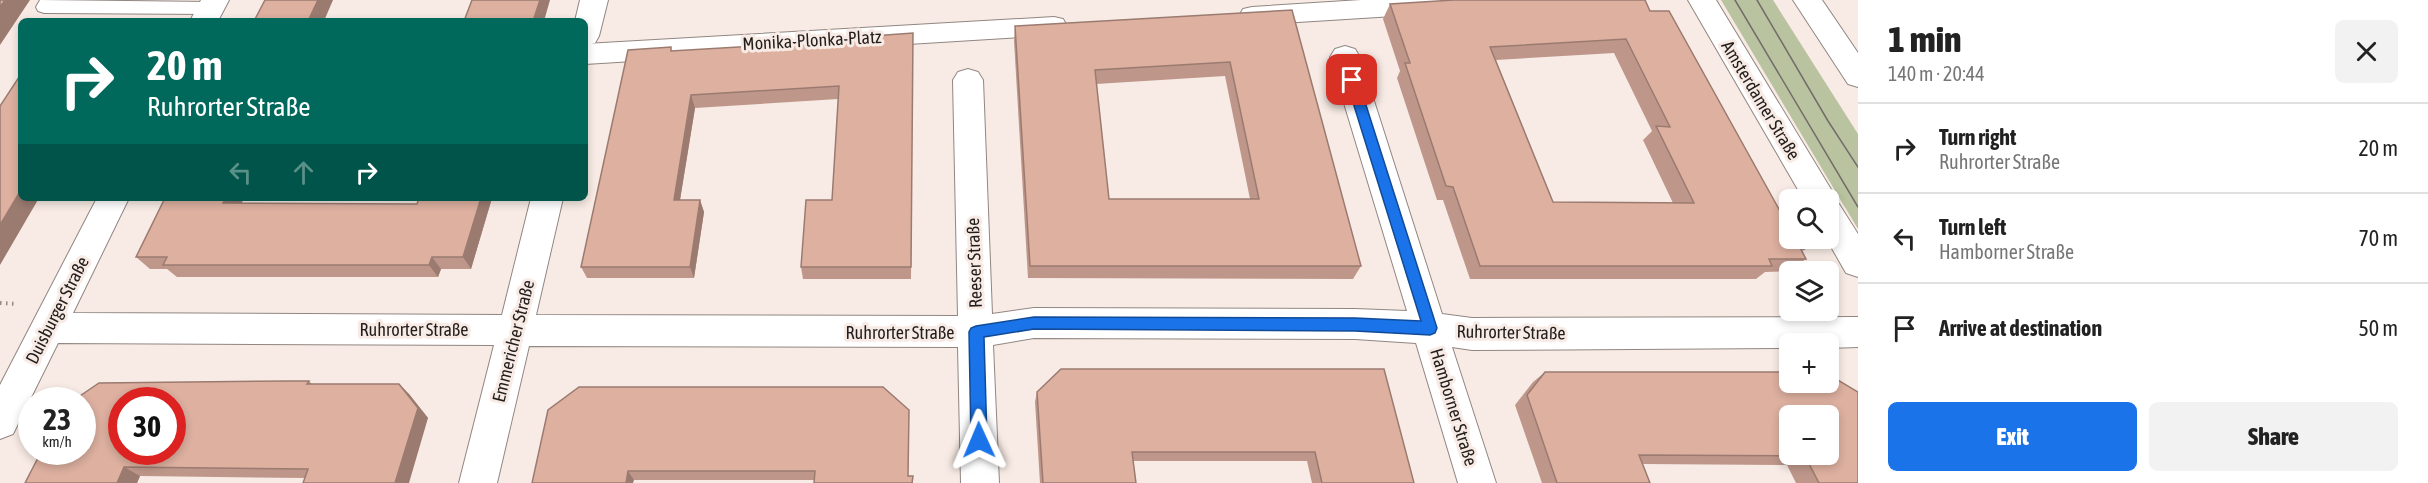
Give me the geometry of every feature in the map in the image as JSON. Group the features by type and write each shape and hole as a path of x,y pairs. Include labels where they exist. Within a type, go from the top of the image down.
{"street":[{"path":"588,24 594,0"},
{"path":"1225,17 1506,0"},
{"name":"Amsterdamer Straße","path":"1702,0 1814,189"},
{"path":"1807,0 1858,76"},
{"name":"Monika-Plonka-Platz","path":"588,54 1083,25"},
{"name":"Hamborner Straße","path":"1345,57 1477,483"},
{"name":"Reeser Straße","path":"968,80 980,483"},
{"name":"Duisburger Straße","path":"0,422 112,201"},
{"name":"Emmericher Straße","path":"478,483 546,201"},
{"path":"1839,231 1858,263"},
{"name":"Ruhrorter Straße","path":"48,328 976,332 1034,323 1355,324 1430,328 1472,334 1858,332"}],"lane":[{"path":"48,0 44,7 210,10"}],"green space":[{"path":"1721,0 1773,0 1858,134 1858,229 1839,197 1839,189 1834,189"}],"building":[{"path":"265,0 318,0 309,18 256,18"},
{"path":"472,0 540,0 534,18 465,18"},
{"path":"1454,0 1645,0 1650,11 1669,11 1779,209 1779,249 1801,249 1806,259 1769,259 1772,266 1480,266 1453,187 1446,186 1405,63 1410,63 1390,4","holes":["1626,39 1670,127 1656,126 1694,203 1553,202 1490,47"]},
{"path":"1292,10 1361,266 1030,266 1015,26","holes":["1230,62 1259,199 1109,199 1095,70"]},
{"path":"913,33 911,267 801,267 806,200 832,200 839,86 691,95 674,200 700,200 690,267 581,267 628,50 671,47 671,51 872,39 872,36"},
{"path":"18,79 18,195 0,225 0,106"},
{"path":"164,201 417,204 418,201 480,201 463,257 432,257 429,265 163,265 167,257 136,257"},
{"path":"1061,369 1384,369 1414,483 1322,483 1315,452 1132,452 1136,483 1043,483 1037,392"},
{"path":"1545,372 1779,372 1779,393 1839,393 1839,381 1858,392 1858,483 1819,483 1810,465 1839,465 1839,405 1779,405 1779,456 1639,455 1650,483 1557,483 1527,395"},
{"path":"309,381 307,384 399,384 418,408 395,483 303,483 308,469 124,467 117,483 25,483 34,465 96,465 96,387 93,387 99,383"},
{"path":"579,387 883,387 909,410 908,476 913,476 912,483 814,483 815,471 628,471 626,483 532,483 548,410"}],"tram line":[{"path":"1735,0 1858,207"},
{"path":"1757,0 1828,121 1858,167"}],"route":[{"path":"979,440 976,332 1034,323 1355,324 1430,328 1352,80"}]}
